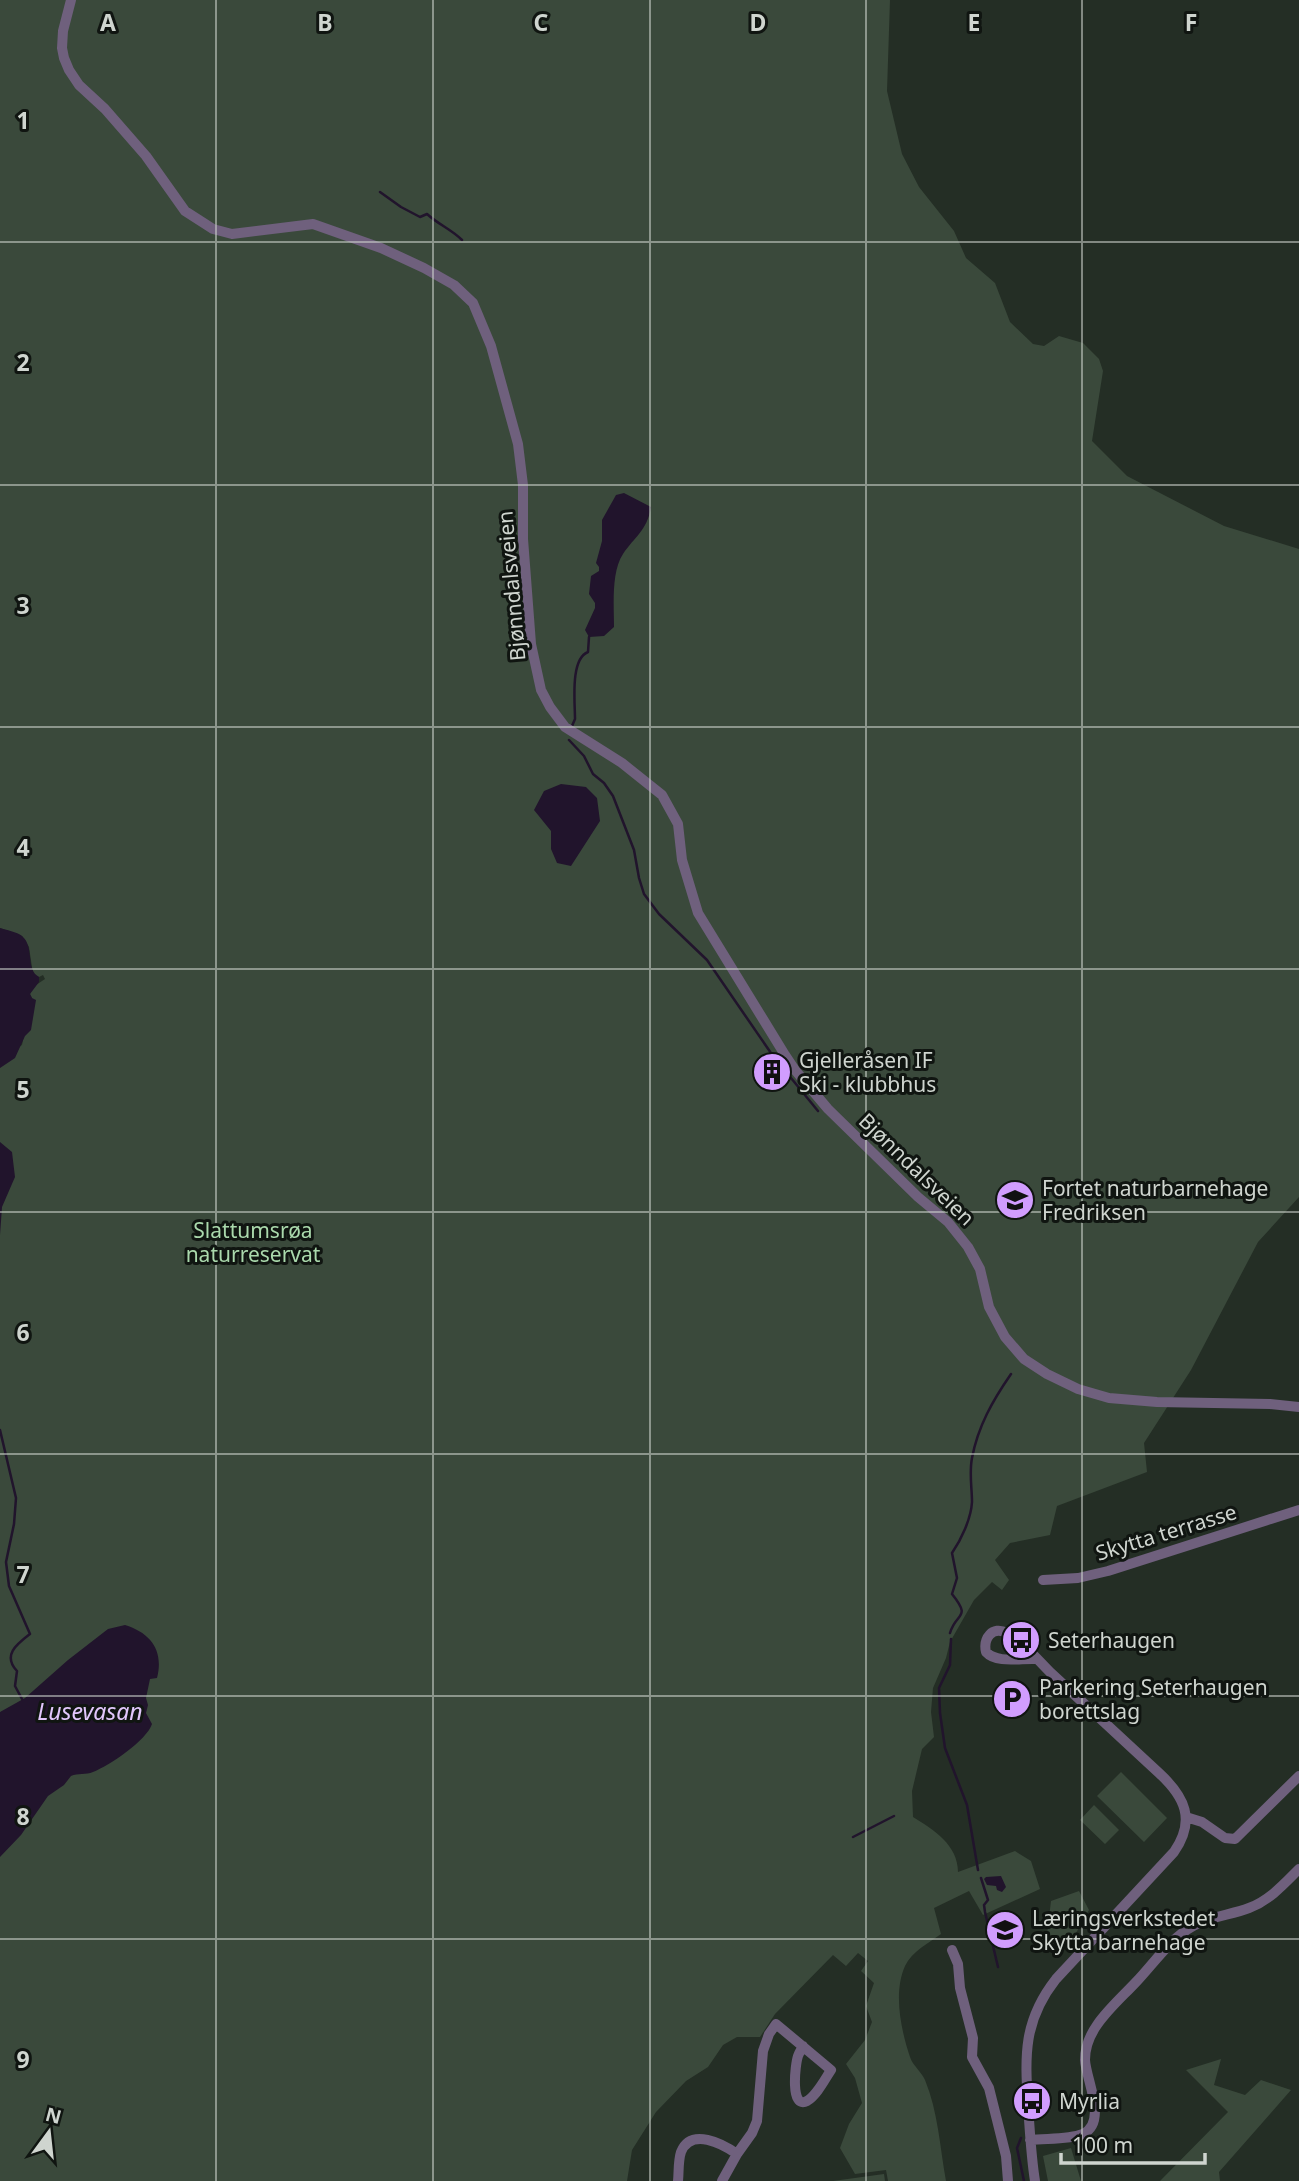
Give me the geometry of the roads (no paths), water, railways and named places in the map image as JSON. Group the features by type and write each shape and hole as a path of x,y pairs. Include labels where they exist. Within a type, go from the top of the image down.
{"street":[{"name":"Bjønndalsveien","path":"71,0 63,30 62,48 69,70 79,85 105,109 146,156 186,211 213,229 232,234 313,225 381,248 424,268 454,285 473,303 491,346 518,444 523,485 523,539 531,645 541,690 565,727 622,763 662,795 677,824 682,859 698,913 785,1055 828,1109 918,1197 948,1222 968,1247 980,1269 989,1307 1005,1337 1024,1359 1078,1389 1109,1398 1299,1406"},
{"name":"Skytta terrasse","path":"1043,1580 1077,1578 1108,1571 1299,1510"},
{"path":"1035,2181 1025,2062 1028,2035 1037,2010 1052,1985 1174,1852 1183,1834 1186,1817 1181,1799 1171,1784 1036,1658"},
{"path":"1186,1817 1202,1822 1225,1838 1235,1839 1299,1776"},
{"path":"1030,2140 1076,2136 1091,2127 1095,2111 1085,2055 1091,2034 1176,1940 1197,1924 1265,1900 1299,1869"},
{"path":"952,1950 956,1957 963,2002 973,2038 972,2057 989,2088 1006,2156 1008,2181"},
{"path":"722,2181 751,2133 758,2115 763,2050 776,2024 803,2046 831,2070 810,2099 804,2102 797,2099 797,2057 803,2046"},
{"path":"678,2181 680,2153 690,2143 712,2140 737,2154"}],"water":[{"path":"624,493 651,507 644,528 619,561 614,589 614,627 604,636 589,637 585,630 595,608 589,594 591,576 599,571 596,563 602,541 602,520 616,495"},
{"path":"561,784 586,787 597,798 600,821 571,866 557,863 551,849 551,831 534,810 544,791"},
{"path":"0,928 20,935 26,941 32,969 39,977 39,982 30,994 36,1000 31,1030 25,1036 15,1058 0,1068"},
{"path":"0,1142 12,1152 15,1177 2,1207 0,1235"},
{"name":"Lusevasan","path":"125,1625 148,1638 159,1659 157,1678 150,1679 146,1698 146,1713 152,1724 149,1730 127,1752 100,1769 71,1776 64,1785 48,1796 21,1835 0,1857 0,1712 25,1698 108,1629"},
{"path":"1001,1876 1006,1887 1002,1892 997,1890 996,1886 987,1885 984,1879 986,1877"}],"waterway":[{"path":"380,192 420,217 427,214 462,240"},
{"path":"572,726 575,719 576,672 582,656 588,652 589,637"},
{"path":"569,740 584,756 593,774 613,796 634,850 644,894 659,914 707,960 773,1056 818,1111"},
{"path":"950,1633 962,1612 952,1594 957,1578 952,1553 970,1515 972,1458 987,1414 1011,1374"},
{"path":"0,1430 16,1498 6,1562 9,1586 30,1634 16,1646 11,1655 17,1671 15,1686 22,1699"},
{"path":"951,1639 950,1665 939,1688 940,1713 945,1748 967,1805 978,1870"},
{"path":"853,1837 894,1816"},
{"path":"981,1878 988,1900 984,1905 985,1912 998,1967"},
{"path":"1021,2138 1017,2148 1024,2181"}],"place":[{"name":"Gjelleråsen IF Ski - klubbhus","path":"772,1072"},
{"name":"Fortet naturbarnehage Fredriksen","path":"1015,1200"},
{"name":"Seterhaugen","path":"1021,1640"},
{"name":"Parkering Seterhaugen borettslag","path":"1012,1699"},
{"name":"Læringsverkstedet Skytta barnehage","path":"1005,1930"},
{"name":"Myrlia","path":"1032,2101"}],"park label":[{"name":"Slattumsrøa naturreservat","path":"253,1242"}]}
